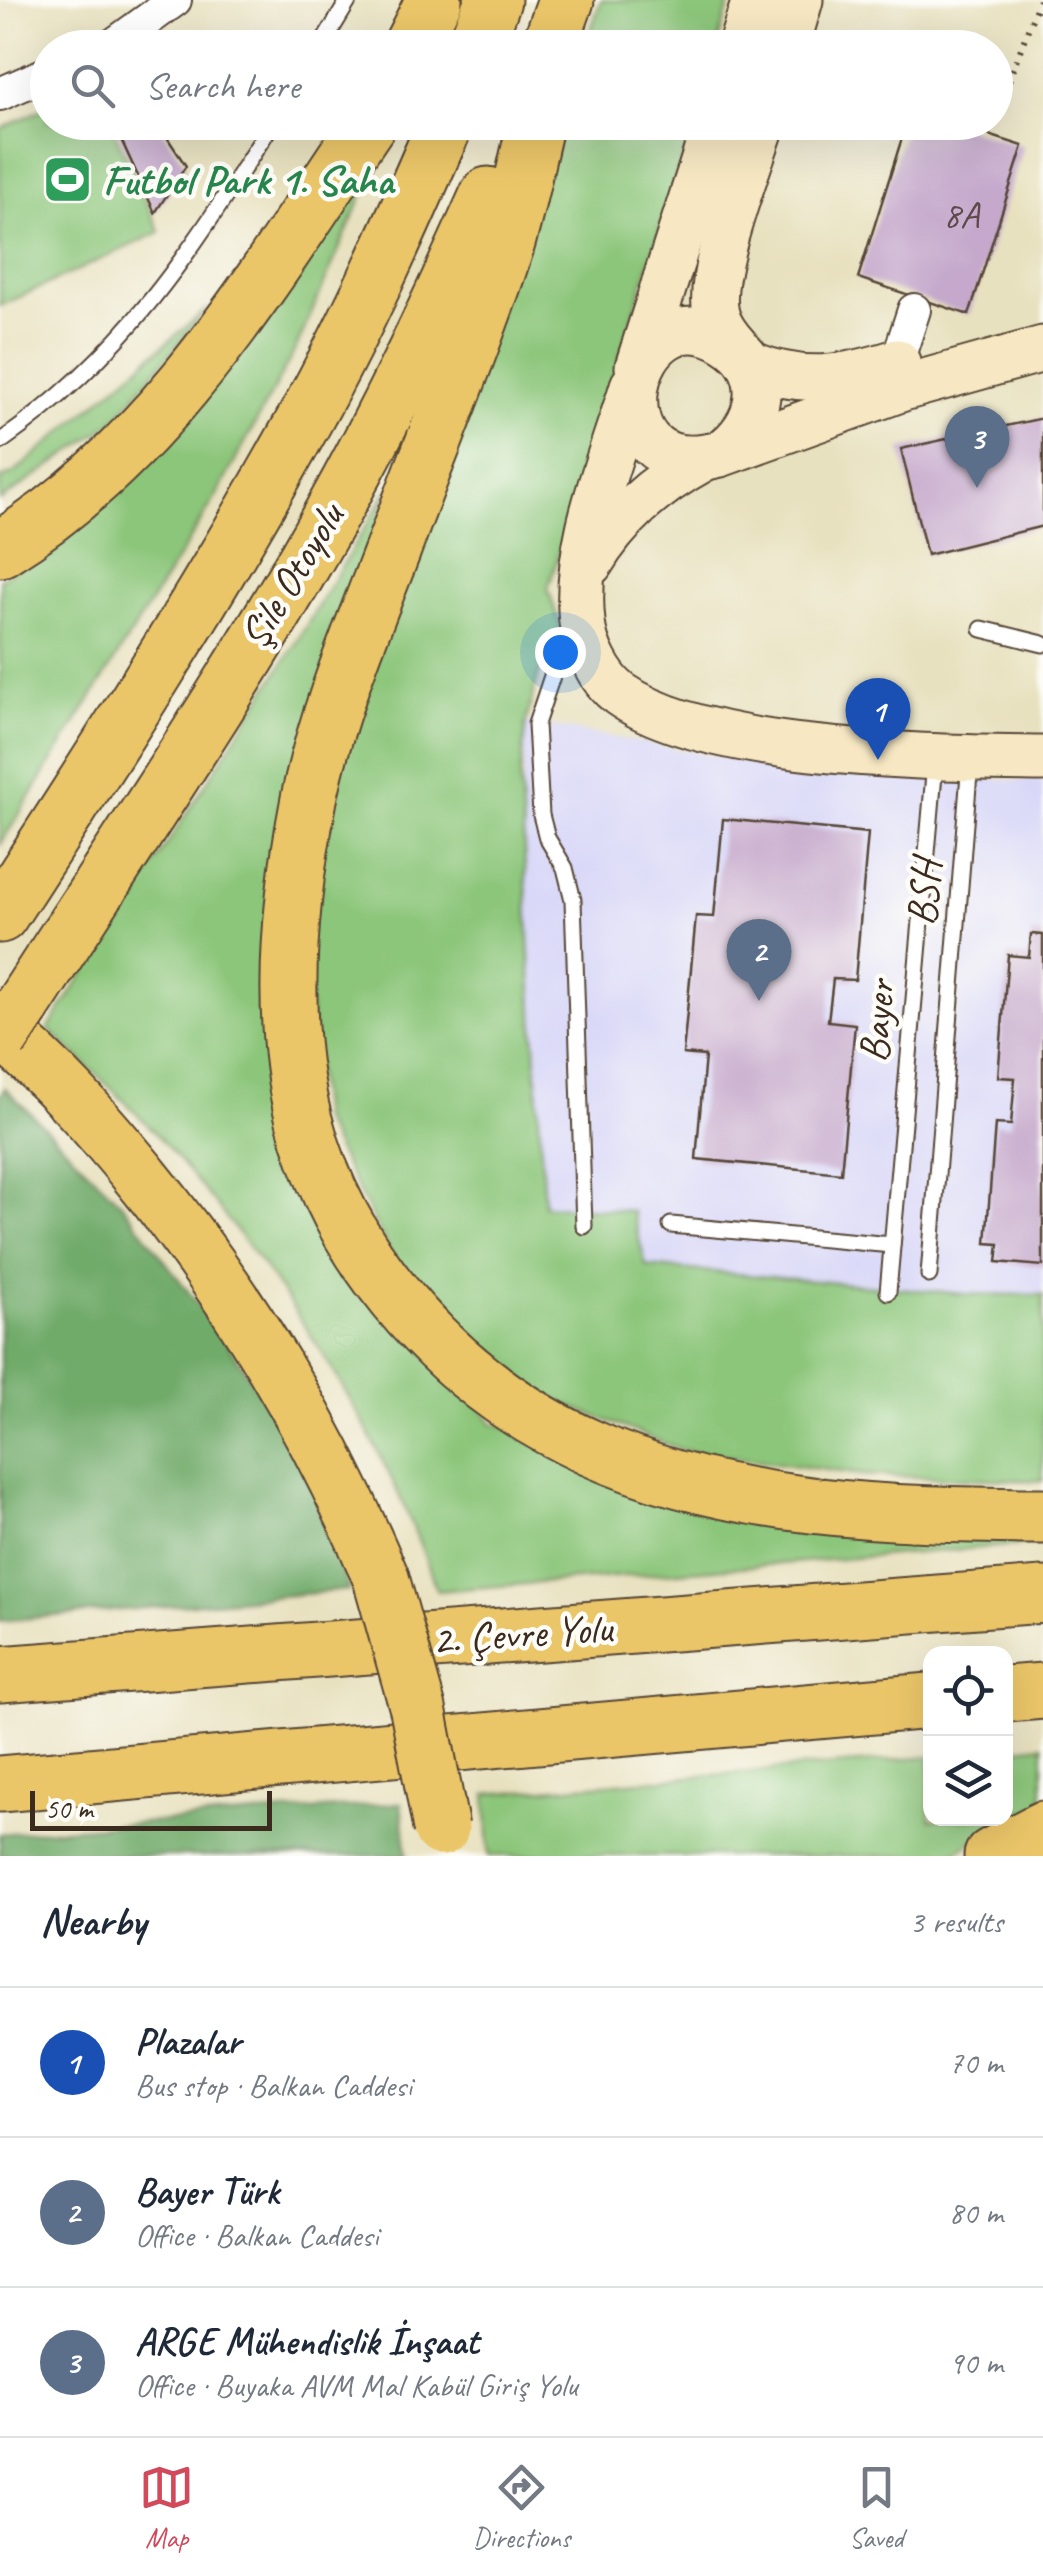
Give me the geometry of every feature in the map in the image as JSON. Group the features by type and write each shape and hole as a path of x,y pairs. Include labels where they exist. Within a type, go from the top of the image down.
{"highway":[{"path":"419,30 434,0"},
{"path":"482,30 493,0"},
{"path":"0,548 41,524 122,453 212,352 358,140"},
{"name":"Şile Otoyolu","path":"0,915 137,704 296,436 380,268 438,140"},
{"name":"Şile Otoyolu","path":"7,1025 194,739 347,486 426,332 511,140"},
{"path":"532,140 506,246 352,656 310,796 289,959 293,1046 304,1120 356,1246 453,1361 523,1412 593,1449 687,1481 755,1496 849,1509 1043,1516"},
{"path":"7,1025 98,1125 188,1234 264,1344 334,1469 380,1578 418,1709 441,1842"},
{"name":"2. Çevre Yolu","path":"0,1674 1043,1594"},
{"path":"1013,1693 1043,1691"},
{"path":"0,1784 923,1702"},
{"path":"992,1856 1043,1828"}],"street":[{"path":"134,30 175,0"},
{"path":"746,30 755,0"},
{"path":"791,30 800,0"},
{"path":"0,94 30,82"},
{"path":"710,140 596,509 582,577 582,624 592,658 616,692 685,726 739,736 953,757 1043,759"},
{"path":"582,577 608,535 646,495 738,442 751,425 758,394 743,355 720,327 714,310 716,275 757,140"},
{"path":"897,362 914,310"},
{"path":"1043,325 968,340 820,381 777,376 720,337 682,334 649,352 636,377 632,405 649,440 664,451 711,456 903,388 1043,350"}],"lane":[{"path":"331,30 349,0"},
{"path":"0,442 75,384 148,309 261,140"},
{"path":"982,629 1043,644"},
{"path":"584,1226 572,900 565,868 542,827 536,724 557,662 592,658"},
{"name":"Bayer","path":"888,1292 953,757"},
{"name":"BSH","path":"928,1274 953,757"},
{"path":"671,1225 892,1245"}],"path":[{"path":"1013,70 1039,0"}],"shaded area":[{"path":"526,722 812,773 1043,781 1043,1295 965,1294 645,1266 632,1211 544,1205 521,815"}],"green space":[{"path":"601,0 731,0 721,30 591,30"},
{"name":"Futbol Park 1. Saha","path":"30,115 30,140 118,140 160,232 0,306 0,129"},
{"path":"380,140 387,140 297,346 214,500 0,845 0,579 45,551"},
{"path":"554,140 688,140 548,589 561,628 547,643 526,722 520,775 544,1205 632,1211 646,1266 965,1294 1043,1295 1043,1481 863,1475 682,1450 528,1390 407,1284 321,1120 305,959 323,808"},
{"path":"208,308 112,423 0,501 0,479 14,473"},
{"path":"388,489 287,817 289,1144 493,1424 1043,1543 437,1591 386,1466 320,1349 283,1293 157,1135 48,1029 293,648"},
{"path":"5,1088 122,1204 227,1343 300,1454 349,1590 0,1621 0,1096"},
{"path":"1043,1745 1043,1803 1013,1820 1013,1748"},
{"path":"923,1758 923,1826 1002,1826 948,1856 489,1856 486,1794"},
{"path":"401,1803 407,1856 0,1856 0,1834"}],"building":[{"path":"121,140 169,140 186,166 155,213"},
{"path":"901,140 1004,140 1023,146 969,315 858,278"},
{"path":"1043,418 1043,526 927,555 901,449"},
{"path":"723,819 868,833 855,980 833,979 828,1021 855,1024 841,1173 696,1159 705,1056 683,1054 696,916 714,917"},
{"path":"1031,934 1043,935 1043,1266 997,1262 999,1244 986,1243 995,1124 1011,1125 1015,1078 998,1077 1008,955 1029,957"}],"place":[{"name":"Futbol Park 1. Saha","path":"68,180"},
{"name":"ARGE Mühendislik İnşaat","path":"977,488"},
{"name":"Plazalar","path":"878,760"},
{"name":"Bayer Türk","path":"759,1001"}]}
